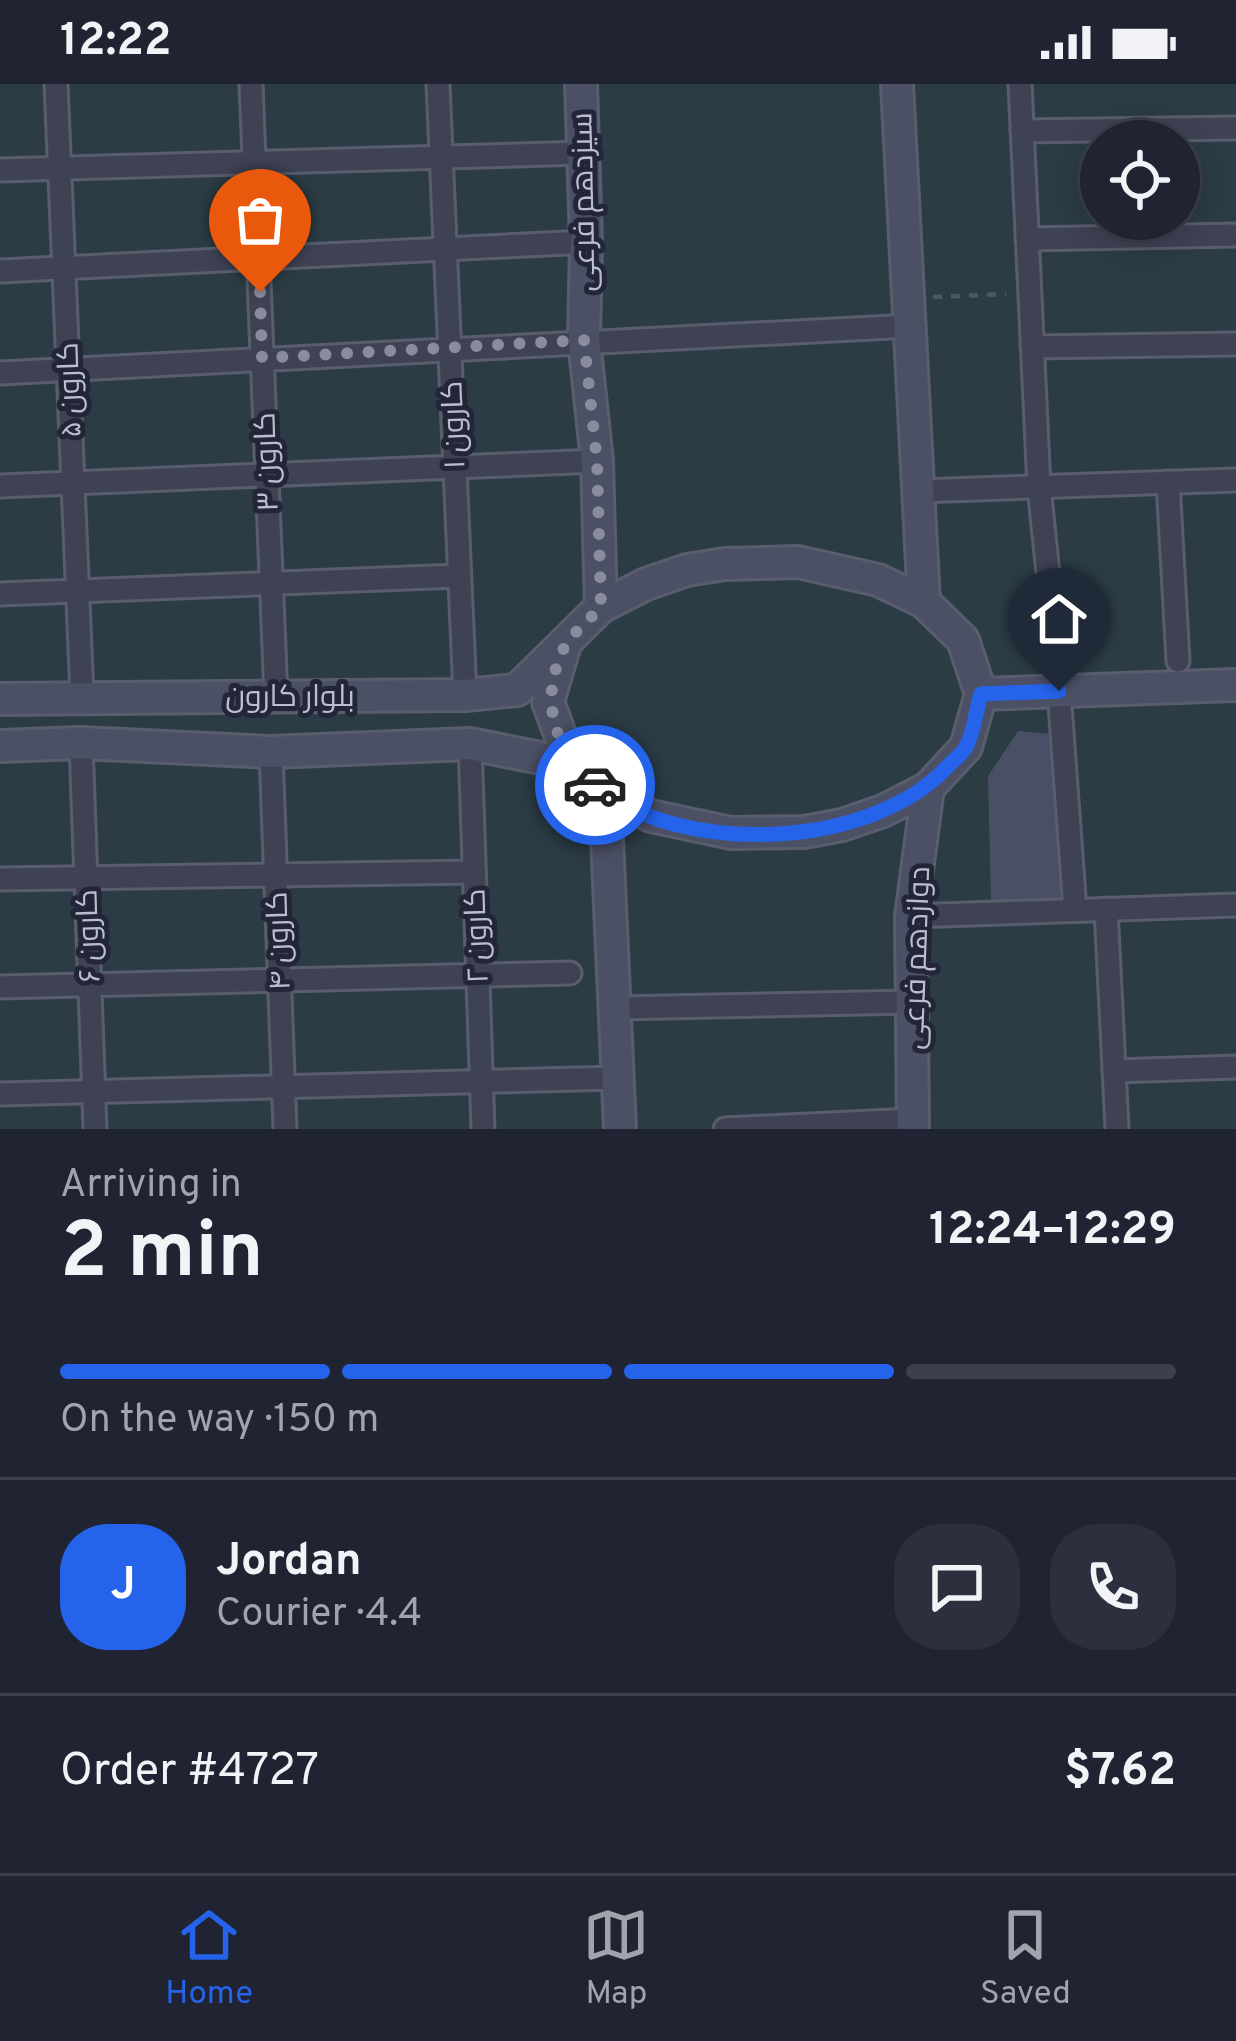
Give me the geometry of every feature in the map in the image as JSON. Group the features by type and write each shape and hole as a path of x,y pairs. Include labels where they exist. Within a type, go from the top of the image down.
{"main road":[{"name":"سیزدهم فرعی","path":"581,84 584,340 597,461 601,607"},
{"path":"898,84 924,602"},
{"path":"798,562 878,580 924,602 963,640 981,694 966,747 928,788 883,812 804,832 731,833 651,816 605,794 571,764 548,701 564,648 601,607 687,570 725,563 798,562"},
{"name":"بلوار کارون","path":"0,699 518,690 564,648"},
{"path":"981,694 1236,685"},
{"name":"بلوار کارون","path":"0,746 81,743 271,752 470,744 571,764"},
{"name":"دوازدهم فرعی","path":"912,1124 911,916 928,788"},
{"path":"605,794 620,1129"}],"street":[{"name":"کارون ۵","path":"56,84 82,696"},
{"name":"کارون ۳","path":"251,84 276,697"},
{"name":"کارون ۱","path":"438,84 465,694"},
{"path":"1020,84 1039,487 1056,650"},
{"path":"1022,131 1236,128"},
{"path":"0,170 585,153"},
{"path":"1027,239 1236,235"},
{"path":"0,271 586,242"},
{"path":"0,373 584,340 910,312"},
{"path":"1032,347 1236,344"},
{"path":"0,486 597,461"},
{"path":"919,491 1236,480"},
{"path":"1168,482 1178,661"},
{"path":"0,594 460,577"},
{"path":"1059,691 1075,910"},
{"name":"کارون ۶","path":"81,743 95,1129"},
{"name":"کارون ۲","path":"470,744 482,1129"},
{"name":"کارون ۴","path":"271,752 285,1129"},
{"path":"0,880 474,872"},
{"path":"911,916 1236,905"},
{"path":"1106,909 1117,1129"},
{"path":"0,987 570,973"},
{"path":"616,1008 912,1002"},
{"path":"1114,1071 1236,1067"},
{"path":"0,1094 618,1078"},
{"path":"725,1129 912,1124"}],"path":[{"path":"910,312 1030,293"}],"shaded area":[{"path":"0,84 1236,84 1236,1129 0,1129"}],"building":[{"path":"1018,731 1063,735 1064,900 991,905 988,776"}],"way so far":[{"path":"260,292 262,358 584,340 597,461 601,607 564,648 548,701 571,764 595,785"}],"route":[{"path":"595,785 651,816 693,828 731,833 804,832 842,825 883,812 928,788 966,747 981,694 1059,691"}]}
